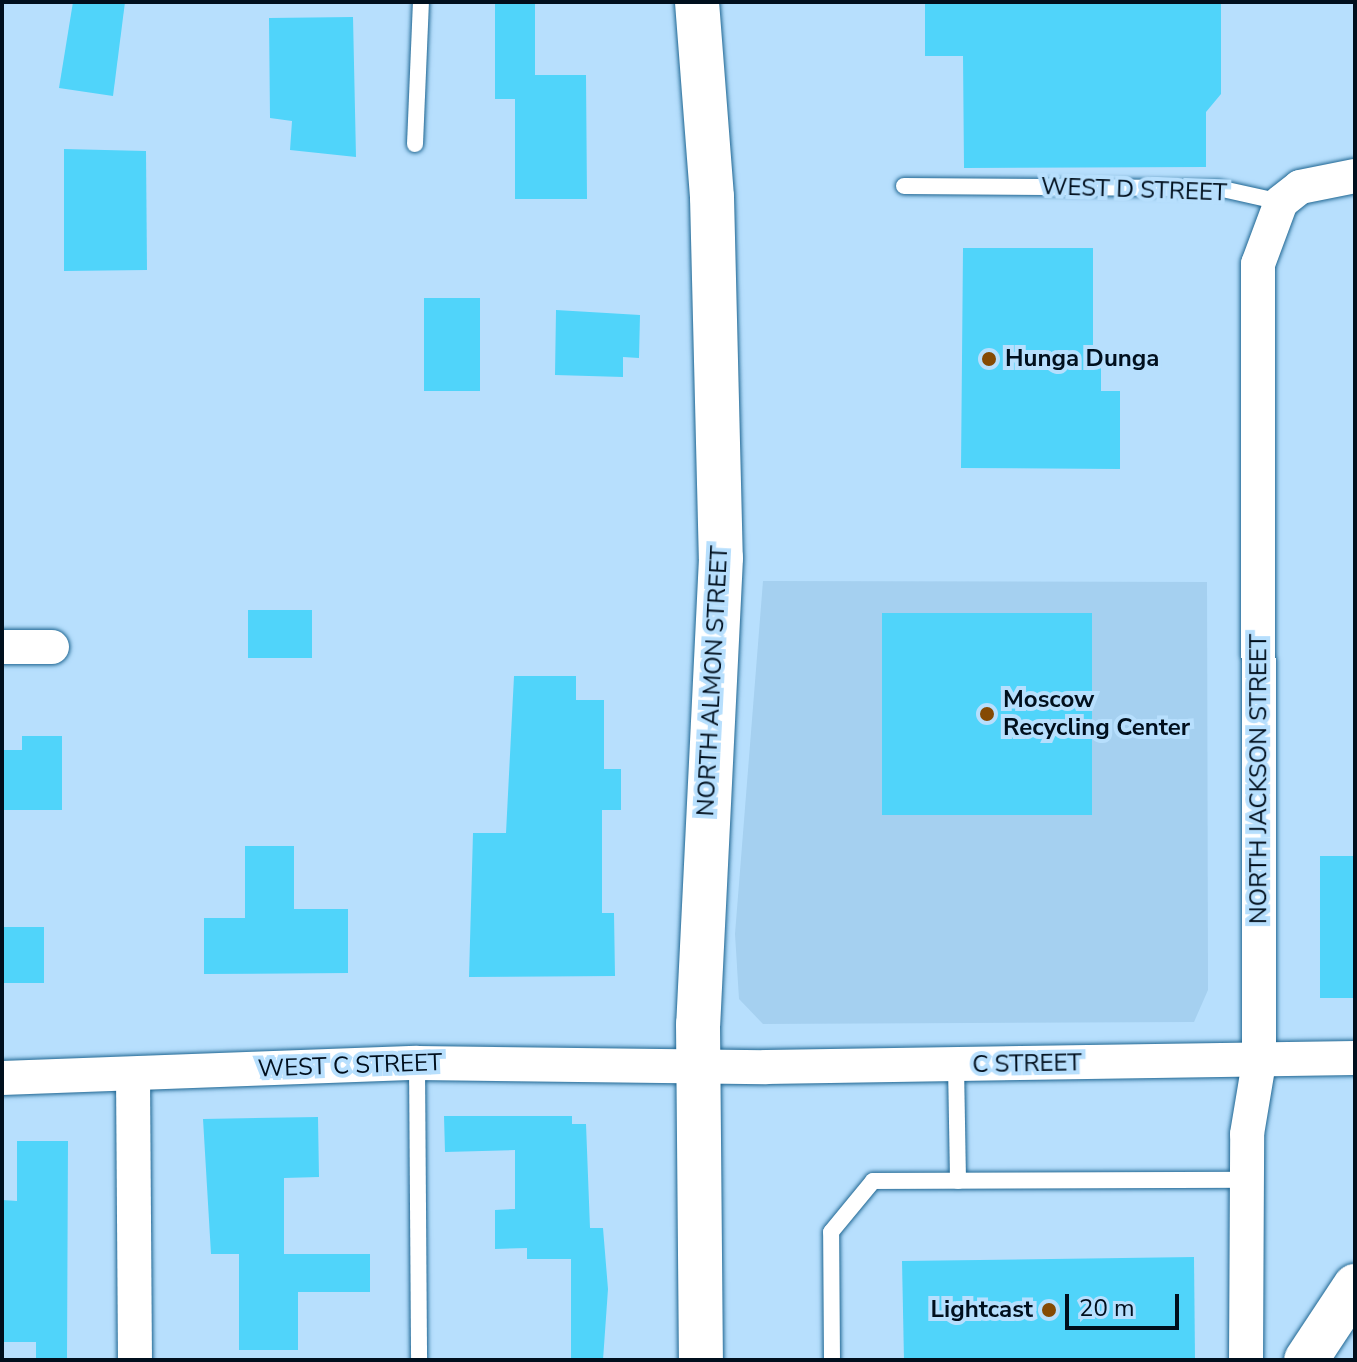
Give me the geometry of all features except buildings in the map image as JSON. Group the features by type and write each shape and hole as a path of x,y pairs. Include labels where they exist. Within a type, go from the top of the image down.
{"main road":[{"name":"NORTH ALMON STREET","path":"697,2 712,197 721,544 698,1065 701,1360"},
{"path":"1306,1360 1355,1286"}],"street":[{"path":"1281,202 1300,187 1355,176"},
{"name":"NORTH JACKSON STREET","path":"1246,1360 1246,1180 1259,1062 1258,264 1281,202"},
{"path":"2,647 52,647"},
{"name":"C STREET","path":"698,1065 1259,1062 1355,1058"},
{"name":"WEST C STREET","path":"2,1078 417,1063 698,1065"},
{"path":"133,1075 135,1360"}],"lane":[{"path":"415,144 421,2"},
{"name":"WEST D STREET","path":"904,186 1218,188 1281,202"},
{"path":"417,1063 419,1360"},
{"path":"956,1065 958,1181"},
{"path":"832,1360 831,1232 873,1181 1246,1180"}],"shaded area":[{"path":"763,581 1207,582 1208,990 1194,1022 763,1024 739,999 735,934"}],"place":[{"name":"Hunga Dunga","path":"989,359"},
{"name":"Moscow Recycling Center","path":"987,714"},
{"name":"Lightcast","path":"1049,1310"}]}
